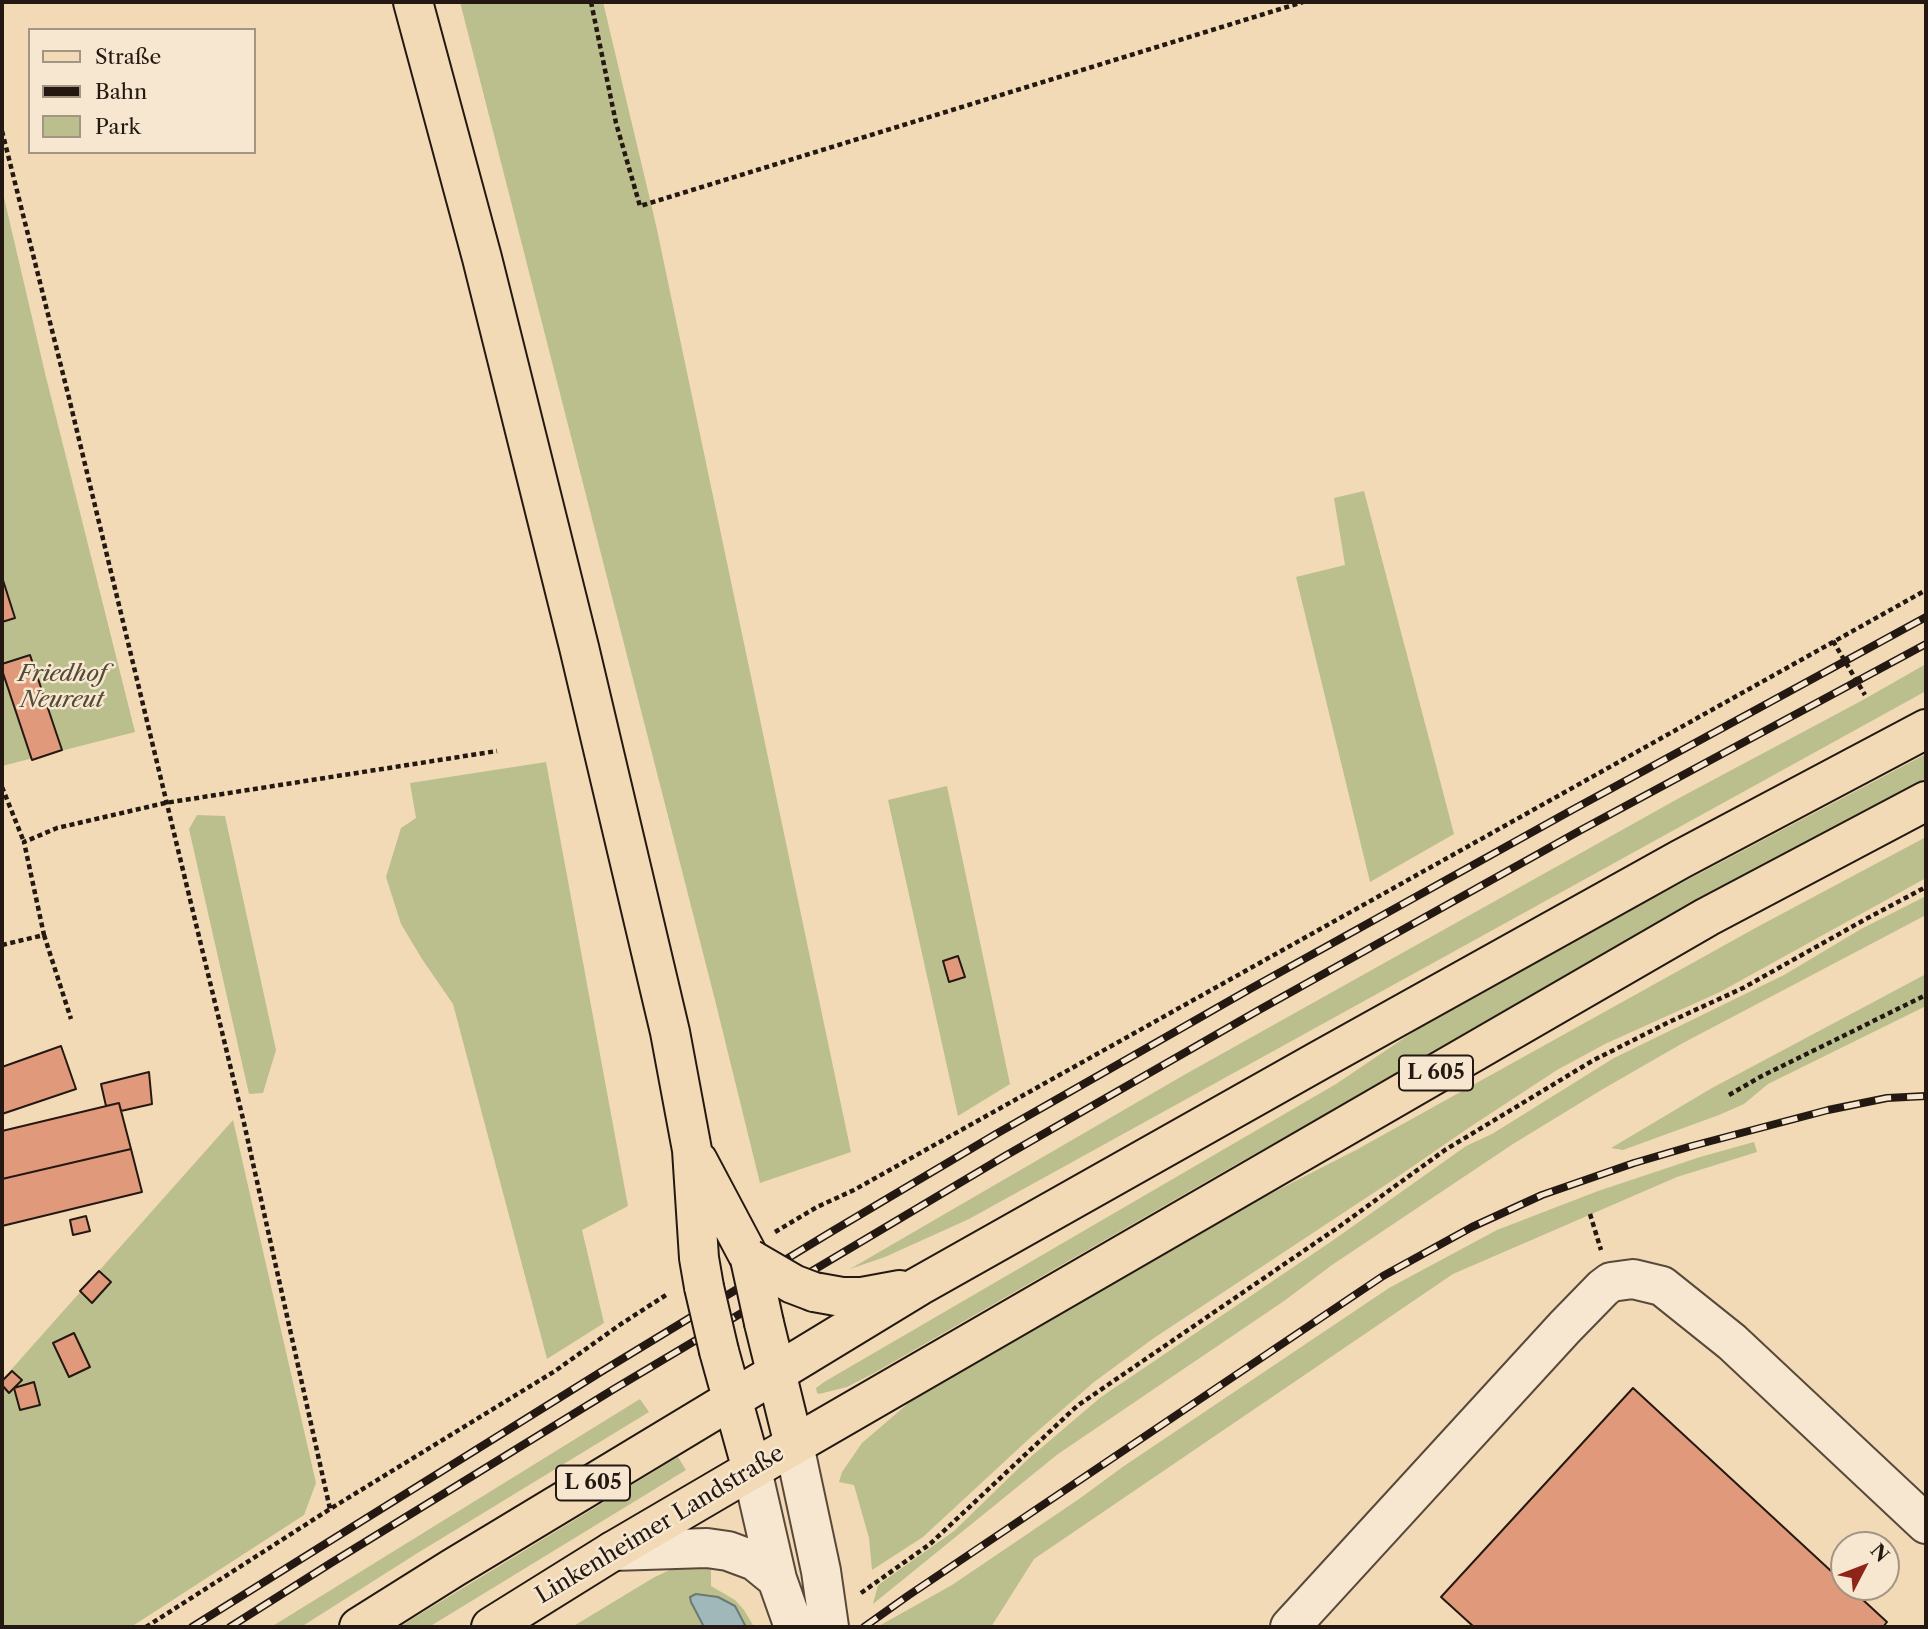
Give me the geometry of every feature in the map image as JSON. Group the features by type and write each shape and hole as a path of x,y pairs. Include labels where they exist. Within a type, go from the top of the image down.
{"main road":[{"path":"413,2 482,258 579,647 670,1032 692,1150 699,1258 704,1287 752,1469"},
{"name":"L 605","path":"359,1627 919,1286 1681,859 1926,729"},
{"name":"L 605","path":"794,1445 1707,916 1926,801"},
{"path":"692,1150 750,1259 794,1445"},
{"path":"750,1259 793,1284 814,1292 842,1297 862,1297 919,1286"},
{"name":"Linkenheimer Landstraße","path":"491,1627 613,1551 794,1445"}],"street":[{"path":"1290,1627 1565,1326 1611,1282 1633,1279 1662,1286 1732,1342 1926,1524"},
{"path":"794,1445 814,1533 817,1623"},
{"path":"752,1469 777,1579"},
{"path":"613,1551 707,1548 728,1551 755,1561 777,1579 817,1623"}],"path":[{"path":"590,2 616,123 640,206 1303,2"},
{"path":"2,131 244,1123 330,1509"},
{"path":"817,1207 854,1191 1926,590"},
{"path":"1833,641 1865,695"},
{"path":"24,842 57,828 165,803 498,751"},
{"path":"2,787 24,842 44,935 71,1019"},
{"path":"817,1623 930,1544 1077,1406 1446,1150 1592,1061 1743,988 1926,887"},
{"path":"2,945 44,935"},
{"path":"1729,1095 1926,995"},
{"path":"146,1627 330,1509 555,1371 666,1295"}],"green space":[{"path":"460,2 603,2 656,225 851,1152 760,1183 715,1000"},
{"name":"Friedhof Neureut","path":"2,189 135,732 2,766"},
{"path":"1364,491 1454,834 1370,882 1296,577 1345,565 1334,498"},
{"path":"1926,664 1926,691 969,1219 885,1257 850,1269 1184,1075 1681,797"},
{"path":"1926,754 1926,778 1235,1165 876,1372 847,1387 817,1393 816,1388 824,1382 1336,1084 1422,1026 1619,916"},
{"path":"546,762 628,1206 582,1230 604,1323 547,1359 453,1004 401,924 386,877 401,828 416,818 410,783"},
{"path":"947,786 1010,1084 958,1116 888,800"},
{"path":"197,815 225,816 276,1050 263,1093 249,1094 189,829"},
{"path":"1926,837 1926,878 1720,992 1605,1044 1557,1070 1470,1127 1154,1338 1094,1382 923,1537 872,1570 869,1538 854,1485 839,1482 842,1472 862,1443 919,1394 1184,1238 1356,1150 1759,926"},
{"path":"1926,896 1926,915 1683,1043 1603,1089 1513,1144 1332,1265 1284,1301 1058,1454 873,1604 878,1585 954,1531 1027,1460 1101,1397 1332,1241 1466,1146 1492,1134 1614,1058 1784,975 1861,929"},
{"path":"1926,974 1926,1006 1768,1084 1744,1104 1623,1150 1611,1148 1712,1088"},
{"path":"233,1120 316,1483 304,1515 131,1627 2,1627 2,1380"},
{"path":"1754,1142 1757,1152 1677,1177 1453,1274 1034,1559 991,1627 877,1627 952,1585 1389,1288 1497,1230 1598,1191"},
{"path":"640,1399 649,1412 301,1627 271,1627"},
{"path":"678,1457 686,1470 429,1627 399,1627"},
{"path":"711,1564 711,1586 735,1600 754,1627 572,1627 678,1566"}],"water":[{"path":"696,1594 718,1597 735,1606 746,1627 704,1627 691,1602 690,1597"}],"building":[{"path":"2,577 15,618 2,622"},
{"path":"30,655 62,750 32,760 2,670 2,664"},
{"path":"958,956 965,977 949,982 943,961"},
{"path":"61,1046 76,1089 2,1114 2,1067"},
{"path":"149,1072 152,1104 121,1111 119,1103 106,1106 101,1084"},
{"path":"119,1103 131,1149 2,1179 2,1131"},
{"path":"131,1149 142,1192 2,1226 2,1179"},
{"path":"86,1216 90,1231 73,1235 70,1220"},
{"path":"99,1271 111,1282 92,1303 80,1291"},
{"path":"74,1333 90,1367 69,1377 53,1343"},
{"path":"12,1371 22,1380 9,1393 2,1381"},
{"path":"34,1382 40,1405 20,1410 14,1388"},
{"path":"1633,1388 1830,1570 1830,1601 1864,1601 1887,1622 1883,1627 1474,1627 1441,1597"}],"railway":[{"path":"192,1627 604,1370 996,1134 1250,989 1926,617"},
{"path":"230,1627 614,1389 1005,1156 1581,830 1926,644"},
{"path":"864,1627 1383,1276 1472,1227 1542,1195 1692,1146 1828,1110 1887,1098 1926,1096"}]}
